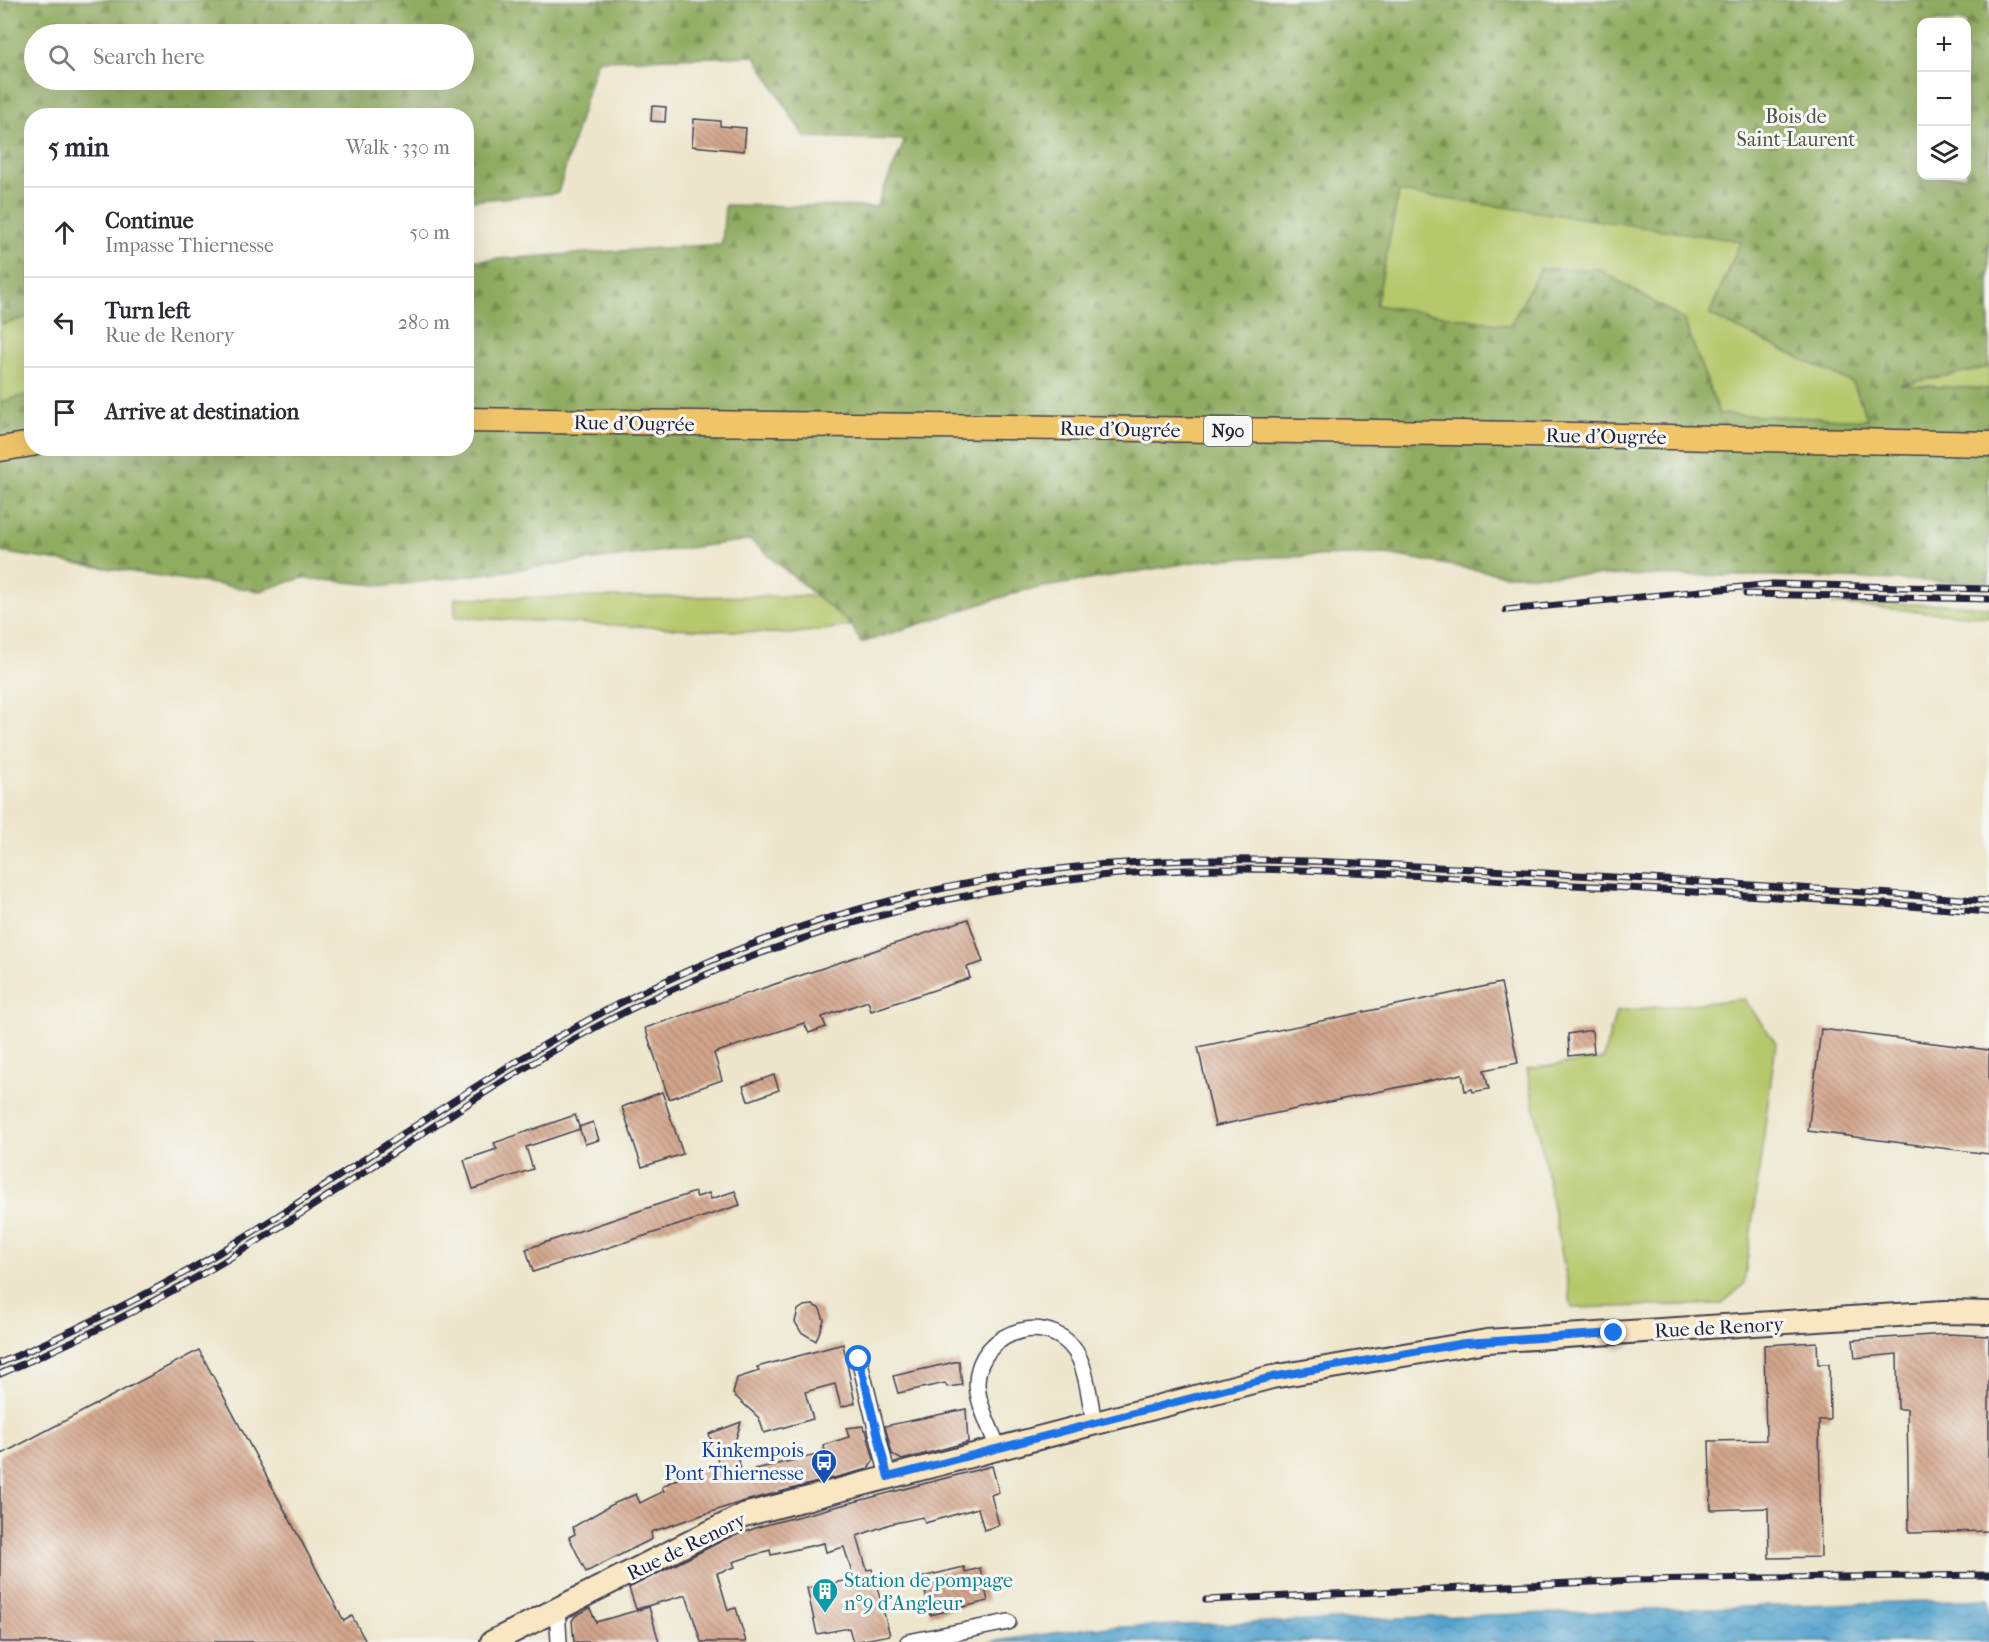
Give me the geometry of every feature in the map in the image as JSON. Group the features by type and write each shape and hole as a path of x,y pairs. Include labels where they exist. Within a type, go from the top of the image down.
{"main road":[{"name":"Rue d'Ougrée","path":"474,420 1529,434 1989,444"},
{"path":"0,448 24,445"}],"street":[{"name":"Rue de Renory","path":"492,1642 515,1636 557,1609 744,1515 1272,1377 1465,1343 1945,1312 1989,1313"},
{"path":"998,1448 977,1385 979,1369 994,1344 1004,1335 1019,1330 1038,1328 1054,1333 1069,1344 1080,1359 1094,1422"},
{"path":"859,1359 888,1477"},
{"path":"557,1609 559,1642"},
{"path":"908,1642 1008,1622"}],"green space":[{"name":"Bois de Saint-Laurent","path":"0,0 1989,0 1989,367 1900,385 1989,389 1989,583 1772,576 1505,575 1387,554 1213,559 1021,591 861,643 852,626 750,540 388,586 302,578 260,591 0,552 0,402 24,396 24,456 474,456 474,261 722,244 725,205 876,207 905,140 804,137 755,56 597,60 558,193 474,200 474,108 24,108 24,318 0,325","holes":["1399,192 1741,241 1709,315 1853,383 1868,420 1719,414 1684,320 1599,269 1540,269 1510,326 1376,305"]},
{"path":"1399,191 1741,241 1709,315 1853,383 1868,420 1719,414 1684,320 1540,269 1510,326 1376,305"},
{"path":"24,318 24,396 0,402 0,325"},
{"path":"1989,367 1989,389 1897,385"},
{"path":"817,596 852,626 789,634 455,617 455,598"},
{"path":"1832,604 1943,604 1989,607 1989,617"},
{"path":"1744,999 1776,1043 1744,1284 1722,1304 1572,1308 1527,1069 1603,1059 1616,1011"}],"water":[{"path":"1989,1599 1989,1642 989,1642 1089,1628"}],"building":[{"path":"652,106 666,107 665,122 651,121"},
{"path":"694,119 720,121 720,126 746,128 744,151 692,146"},
{"path":"968,919 983,962 967,967 970,978 871,1011 868,1001 822,1017 826,1027 809,1033 804,1023 714,1053 722,1080 669,1099 645,1028"},
{"path":"1501,983 1518,1063 1484,1070 1489,1089 1465,1091 1462,1074 1215,1126 1198,1047"},
{"path":"1821,1029 1989,1050 1989,1154 1808,1131"},
{"path":"1592,1030 1594,1053 1569,1056 1568,1034"},
{"path":"774,1075 779,1090 748,1101 743,1086"},
{"path":"662,1092 683,1154 642,1167 622,1107"},
{"path":"575,1115 580,1129 526,1147 533,1169 473,1189 464,1160 497,1149 494,1143"},
{"path":"593,1122 599,1140 585,1144 579,1127"},
{"path":"735,1191 740,1205 533,1272 526,1249 695,1192 697,1197 709,1193 711,1199"},
{"path":"813,1305 820,1309 824,1320 816,1341 801,1332 795,1322 798,1310 804,1306"},
{"path":"1948,1334 1989,1336 1989,1531 1909,1533 1907,1409 1898,1409 1897,1354 1855,1358 1853,1340"},
{"path":"1817,1342 1818,1364 1829,1364 1830,1420 1819,1420 1821,1557 1769,1558 1768,1508 1711,1510 1709,1441 1766,1440 1764,1345"},
{"path":"843,1344 855,1403 841,1407 835,1384 805,1392 813,1419 764,1433 759,1418 733,1394 737,1378 759,1371 757,1367"},
{"path":"199,1350 344,1621 352,1616 366,1642 0,1642 0,1455"},
{"path":"959,1361 962,1385 947,1387 945,1383 898,1393 893,1376"},
{"path":"966,1409 968,1442 902,1460 892,1454 885,1426"},
{"path":"741,1422 734,1445 743,1476 755,1469 826,1453 823,1445 849,1437 846,1428 863,1426 874,1460 868,1469 741,1502 651,1532 652,1539 586,1572 569,1537 575,1534 573,1527 613,1504 636,1494 640,1503 664,1491 662,1487 672,1481 719,1464 709,1434"},
{"path":"992,1466 999,1492 991,1495 999,1525 984,1530 978,1508 925,1523 923,1517 890,1524 857,1536 867,1570 872,1569 890,1635 853,1642 849,1628 817,1634 807,1588 854,1579 844,1547 826,1552 824,1543 771,1555 770,1550 733,1562 735,1567 717,1573 728,1610 736,1608 746,1642 701,1642 686,1595 636,1609 629,1588 726,1539 758,1527"},
{"path":"964,1567 965,1572 980,1568 988,1601 930,1615 922,1577"},
{"path":"649,1607 659,1642 574,1642 572,1621 575,1616 590,1608 596,1622"}],"railway":[{"path":"1506,610 1773,584 1989,589"},
{"path":"1746,594 1989,599"},
{"path":"0,1363 98,1318 193,1268 504,1069 607,1010 717,958 835,916 896,899 1019,874 1081,867 1142,862 1243,860 1444,867 1989,901"},
{"path":"0,1374 65,1345 193,1280 306,1210 510,1077 616,1017 671,990 807,937 948,900 1019,886 1092,877 1164,871 1277,869 1718,893 1989,912"},
{"path":"1206,1600 1635,1580 1989,1575"}],"place":[{"name":"Kinkempois Pont Thiernesse","path":"824,1485"},
{"name":"Station de pompage n°9 d'Angleur","path":"825,1614"}],"route":[{"path":"859,1359 888,1477 1272,1377 1465,1343 1614,1333"}]}
